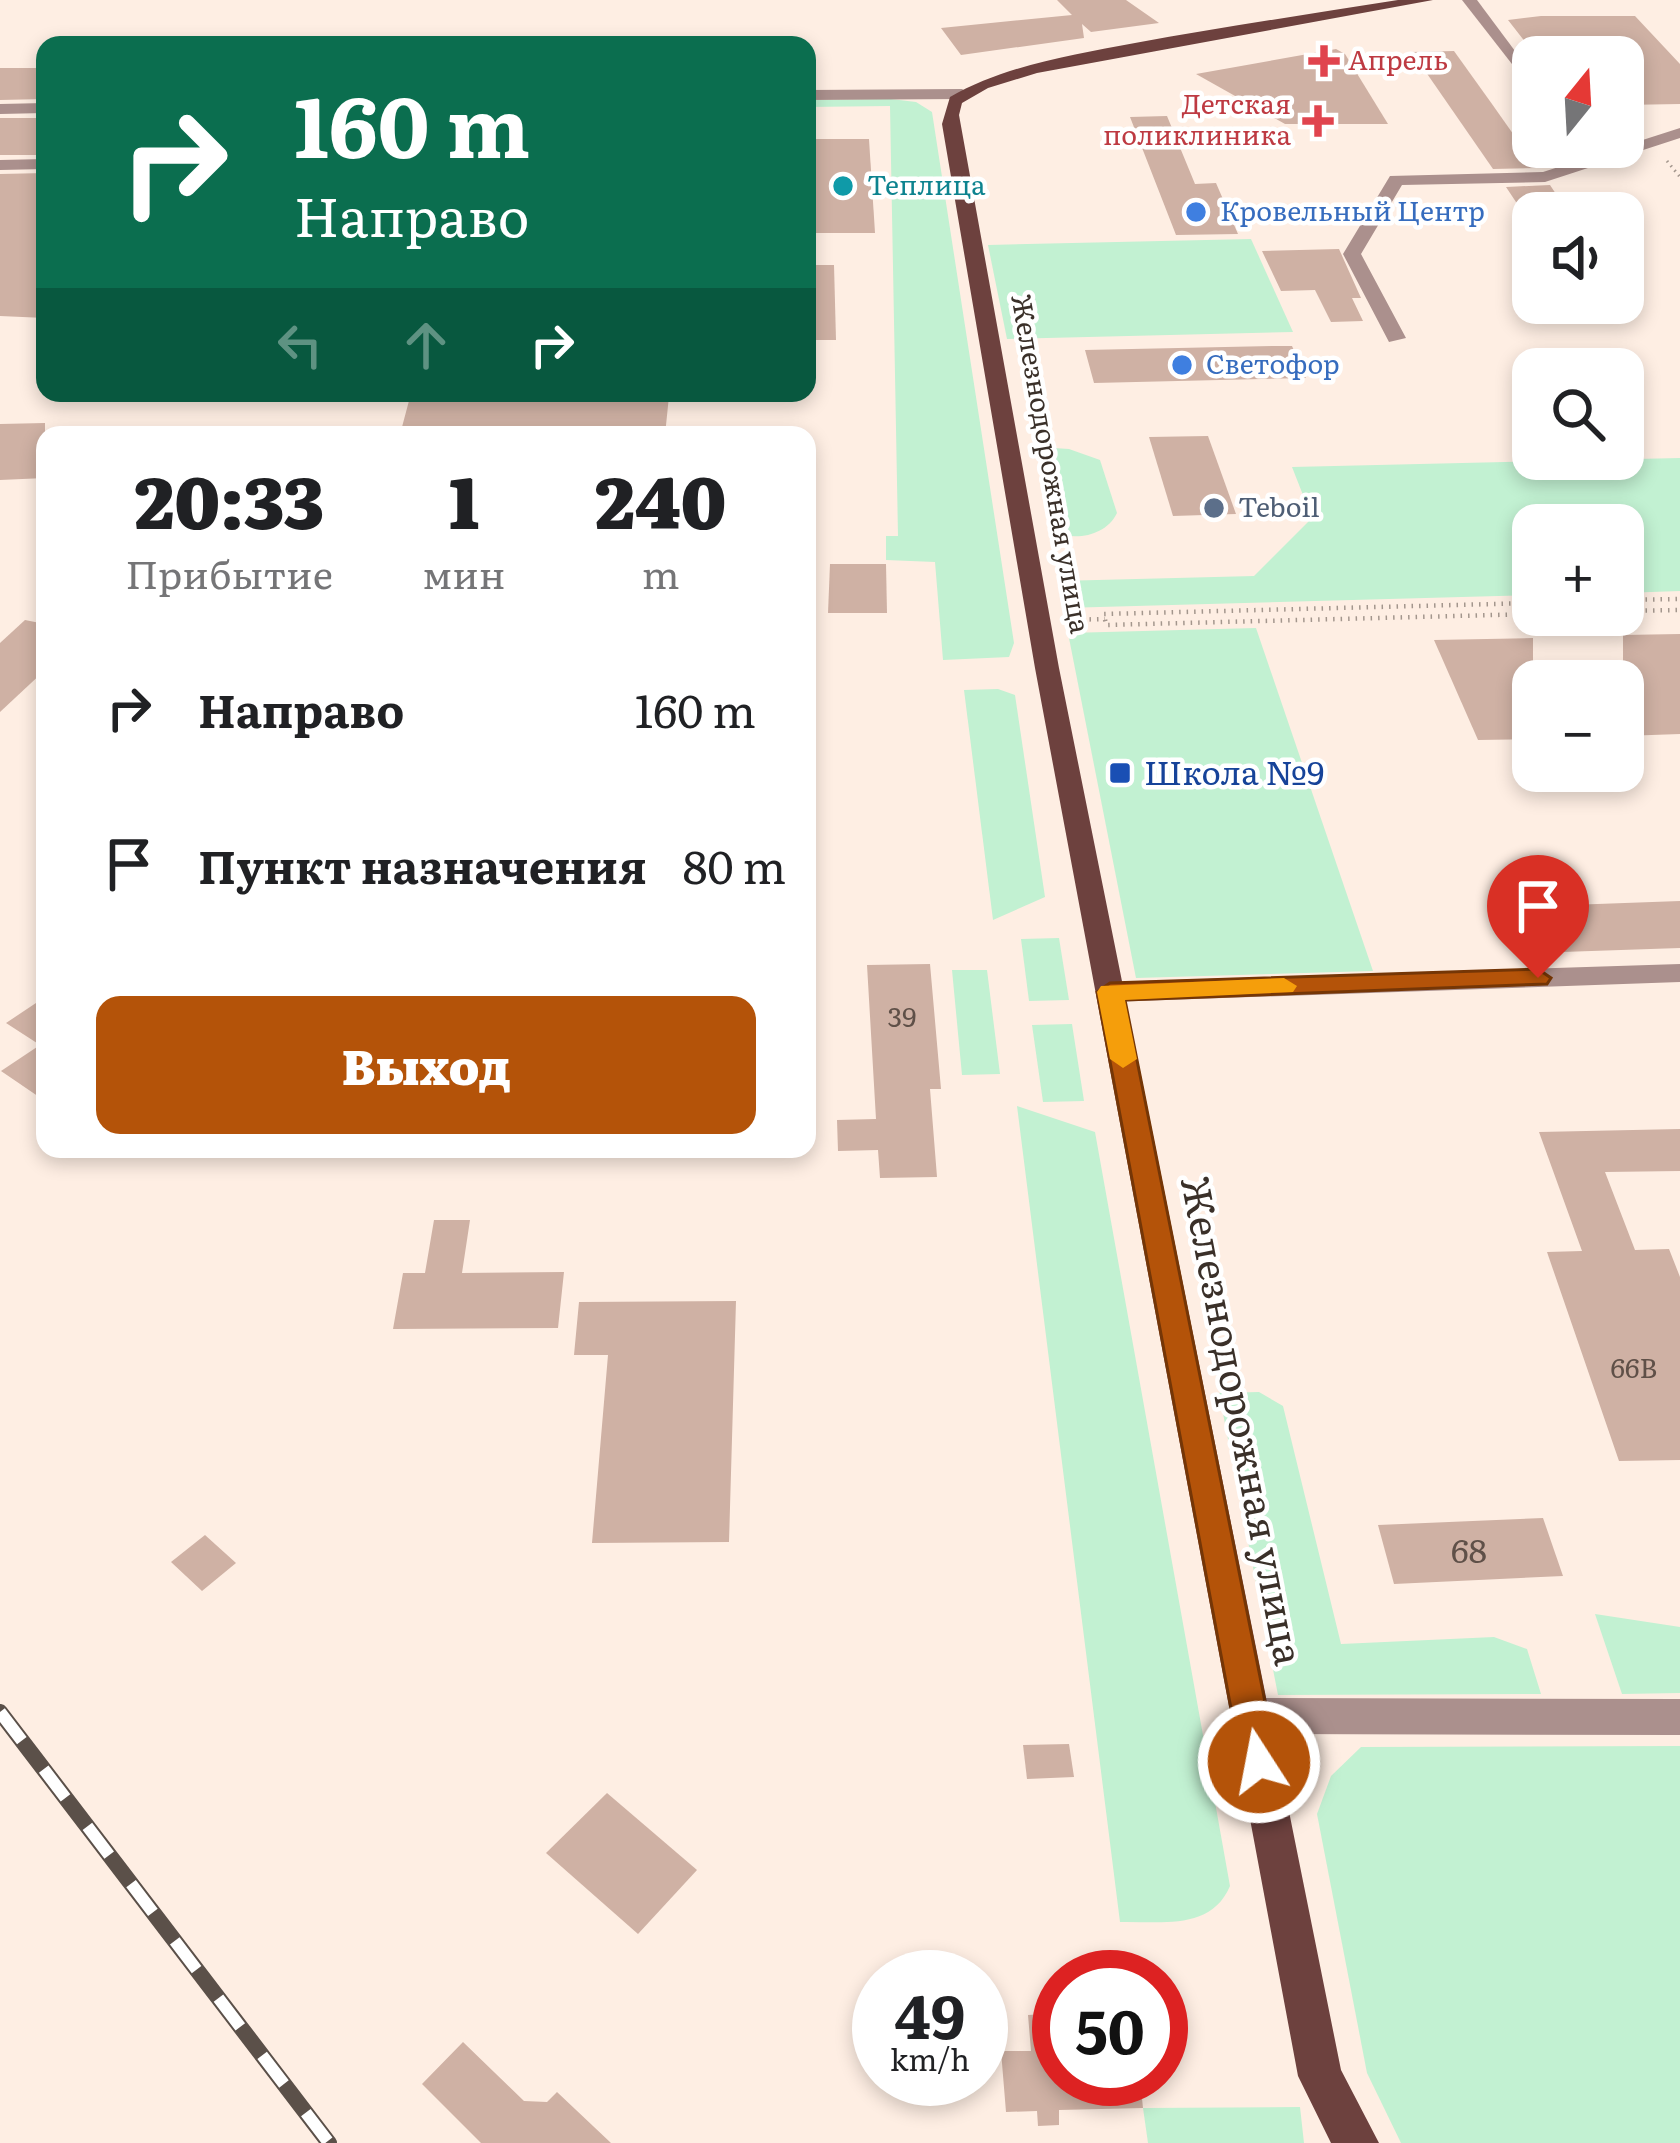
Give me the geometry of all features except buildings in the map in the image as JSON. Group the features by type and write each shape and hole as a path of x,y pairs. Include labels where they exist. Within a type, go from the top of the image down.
{"main road":[{"path":"962,94 998,77 1057,63 1426,0"},
{"name":"Железнодорожная улица","path":"962,94 950,113 957,172 1110,992 1320,2076 1356,2143"},
{"path":"1320,2076 1330,2143"}],"street":[{"path":"1468,0 1512,58"},
{"path":"816,95 962,94"},
{"path":"0,109 36,108"},
{"path":"1644,146 1680,133"},
{"path":"0,165 36,164"},
{"path":"1396,338 1352,254 1396,180 1545,177 1560,168"},
{"path":"1110,992 1680,973"},
{"path":"1250,1716 1680,1718"}],"path":[{"path":"1644,600 1680,599"},
{"path":"1512,604 1104,614 1106,625 1512,615"},
{"path":"1644,611 1680,610"}],"green space":[{"path":"891,99 916,102 932,112 1014,643 1009,657 943,660 935,562 886,560 886,536 898,536 890,106 816,107 816,100"},
{"path":"1251,239 1293,332 1007,339 988,245"},
{"path":"1038,447 1069,449 1100,460 1117,513 1112,521 1097,532 1079,536 1052,531"},
{"path":"1680,458 1680,591 1644,592 1644,504 1512,504 1512,596 1063,608 1058,581 1254,576 1312,518 1292,467 1512,462 1512,480 1644,480 1644,459"},
{"path":"1256,628 1373,971 1136,978 1068,633"},
{"path":"998,689 1015,695 1045,897 993,920 964,690"},
{"path":"1059,938 1069,1000 1029,1001 1021,939"},
{"path":"952,970 987,970 1000,1074 962,1075"},
{"path":"1072,1024 1084,1101 1043,1102 1032,1025"},
{"path":"1017,1106 1095,1132 1230,1886 1222,1900 1198,1917 1120,1922"},
{"path":"1259,1392 1283,1406 1341,1644 1494,1637 1527,1649 1541,1694 1278,1695 1219,1393"},
{"path":"1595,1614 1680,1627 1680,1693 1622,1694"},
{"path":"1680,1746 1680,2143 1401,2143 1367,2073 1317,1814 1331,1776 1361,1747"},
{"path":"1300,2107 1304,2143 1148,2143 1143,2108"}],"railway":[{"path":"0,1712 329,2143"}],"slow traffic":[{"path":"1123,1059 1110,992 1284,986"}],"place":[{"name":"Апрель","path":"1324,61"},
{"name":"Детская поликлиника","path":"1318,121"},
{"name":"Теплица","path":"843,186"},
{"name":"Кровельный Центр","path":"1196,212"},
{"name":"Светофор","path":"1182,365"},
{"name":"Teboil","path":"1214,508"},
{"name":"Школа №9","path":"1120,773"}],"route":[{"path":"1259,1762 1110,992 1538,978"}]}
